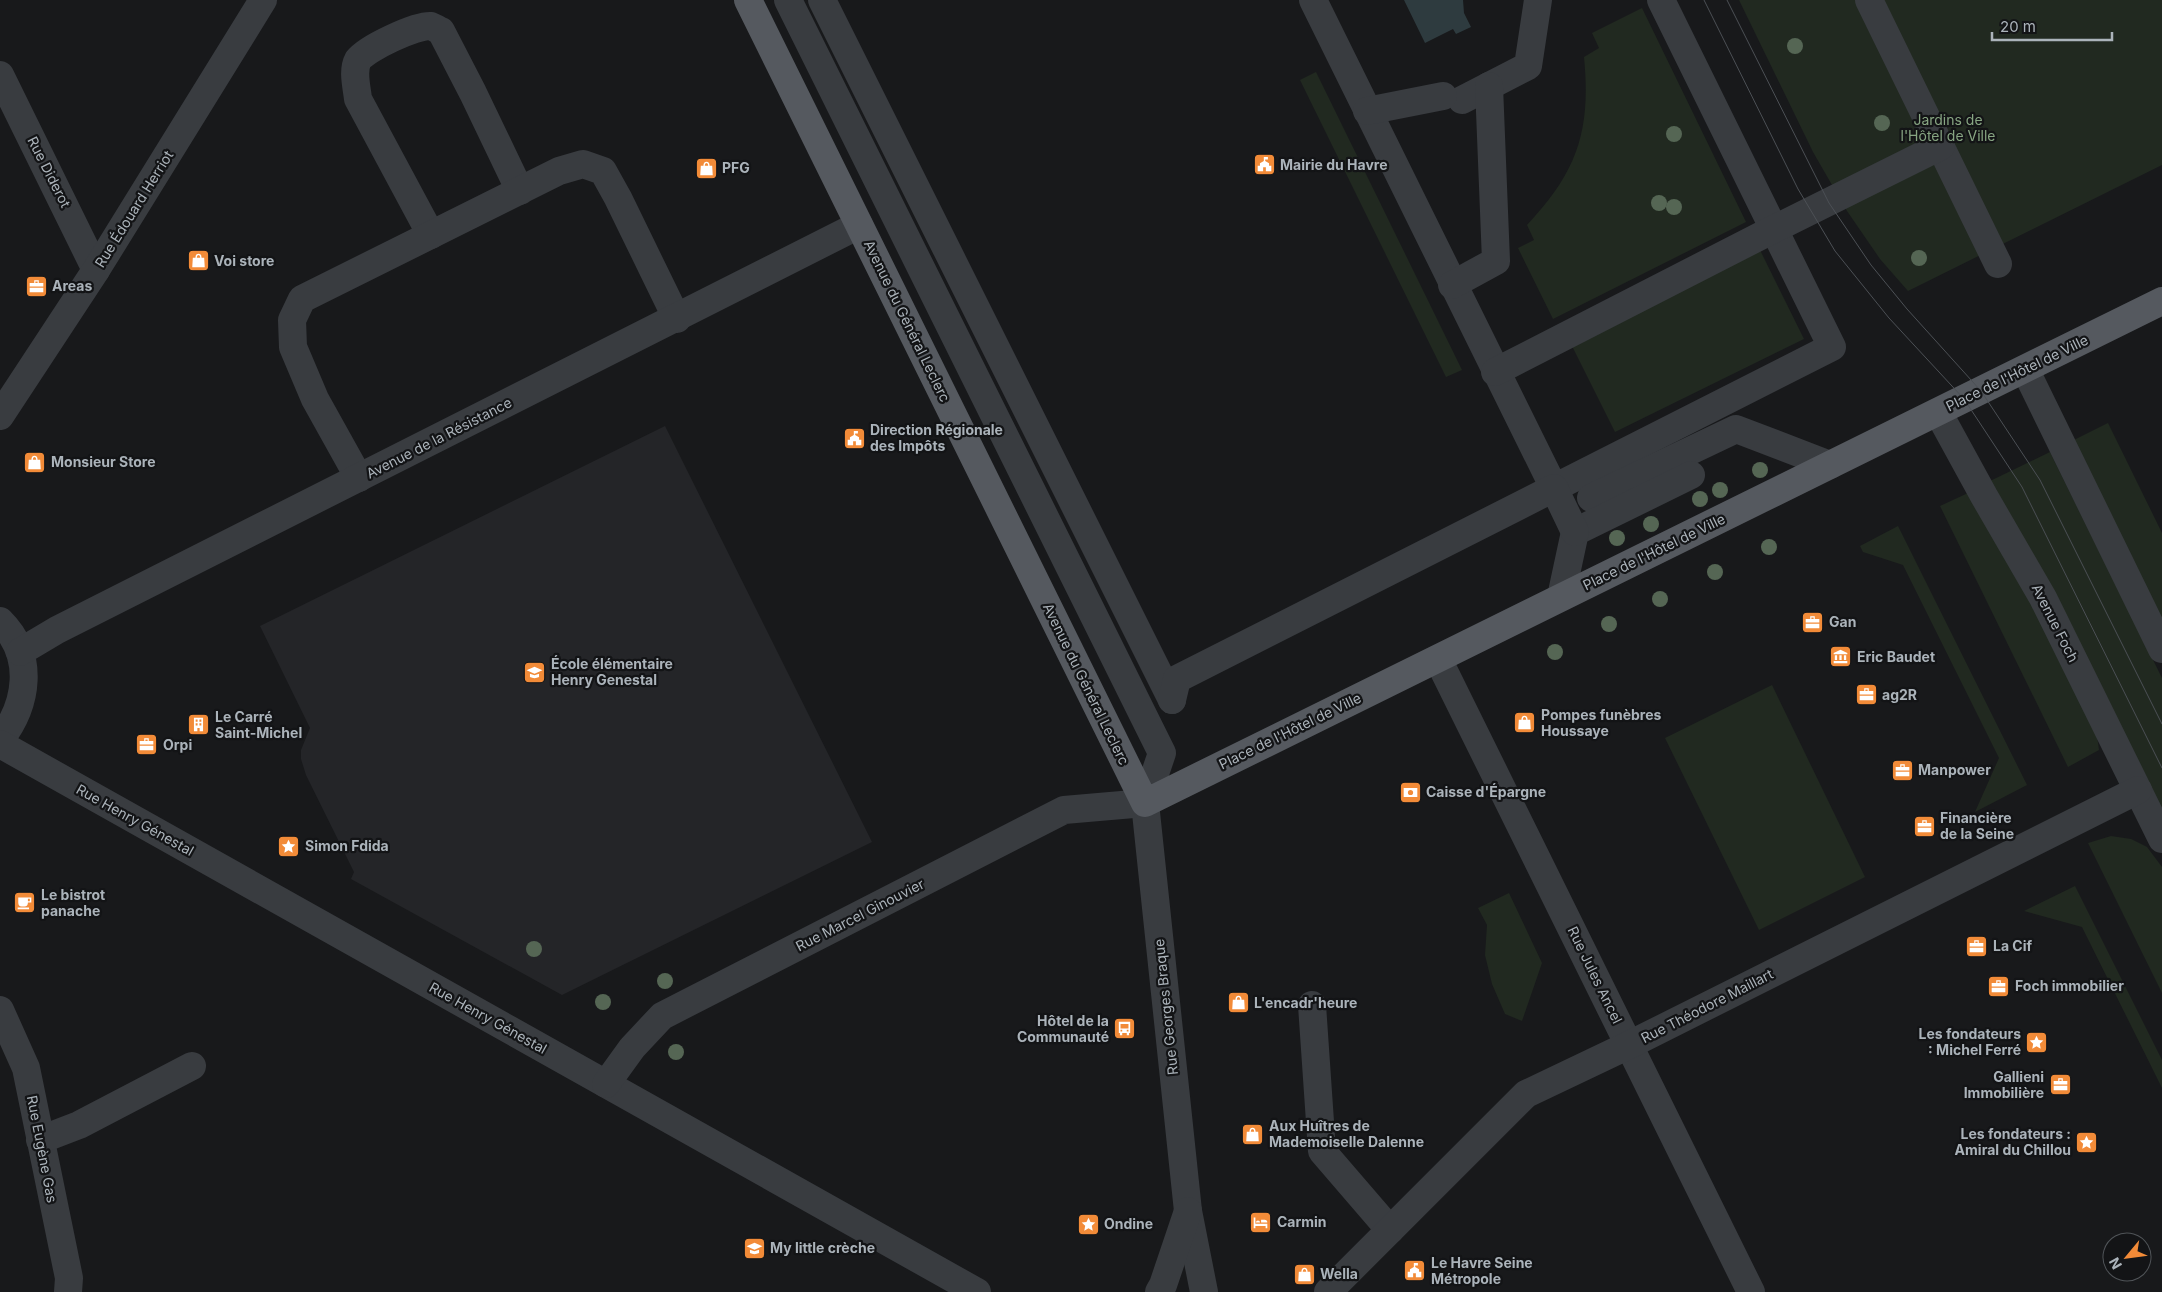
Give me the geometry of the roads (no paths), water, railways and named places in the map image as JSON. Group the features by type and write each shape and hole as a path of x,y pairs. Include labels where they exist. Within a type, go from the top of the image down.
{"main road":[{"name":"Avenue du Général Leclerc","path":"748,0 1146,803"},
{"name":"Place de l'Hôtel de Ville","path":"1146,803 2162,301"}],"street":[{"name":"Rue Édouard Herriot","path":"0,416 96,270 263,0"},
{"path":"788,0 1162,753 1146,803"},
{"path":"822,0 1172,700 1177,679 1832,347 1661,0"},
{"path":"1312,0 1575,532 1561,597"},
{"path":"1367,111 1452,98 1489,86 1528,66 1538,0"},
{"path":"1869,0 1998,264"},
{"path":"431,235 358,99 355,76 358,60 376,46 412,29 432,26 442,31 474,93 520,191"},
{"name":"Rue Diderot","path":"0,75 96,270"},
{"path":"1452,285 1496,261 1489,86"},
{"path":"1495,372 1941,146"},
{"path":"359,478 315,399 292,347 292,320 302,299 520,191 560,172 583,164 603,171 677,319"},
{"name":"Avenue de la Résistance","path":"20,652 58,630 860,225"},
{"path":"2025,369 2162,649"},
{"name":"Avenue Foch","path":"1938,412 2043,598 2162,839"},
{"path":"1592,498 1736,429 1830,465"},
{"path":"1575,532 1691,474"},
{"path":"0,621 8,629 20,652 24,676 22,700 13,723 0,740"},
{"name":"Rue Jules Ancel","path":"1438,659 1751,1292"},
{"name":"Rue Henry Génestal","path":"0,744 977,1292"},
{"name":"Rue Théodore Maillart","path":"1328,1292 1526,1094 1629,1045 2138,790"},
{"name":"Rue Marcel Ginouvier","path":"606,1084 632,1048 662,1016 1064,810 1146,803"},
{"name":"Rue Georges Braque","path":"1146,803 1188,1211 1204,1292"},
{"path":"1312,1005 1322,1151 1390,1230"},
{"name":"Rue Eugène Gas","path":"0,1010 26,1068 68,1278 68,1292"},
{"path":"40,1140 79,1124 192,1066"},
{"name":"Rue Georges Braque","path":"1159,1292 1188,1211"}],"tram line":[{"path":"1704,0 1798,189 1835,251 1889,318 1964,399 2022,487 2162,768"},
{"path":"1727,0 1829,203 1871,265 1907,309 1981,391 2040,480 2162,724"}],"place":[{"name":"Mairie du Havre","path":"1264,165"},
{"name":"PFG","path":"706,168"},
{"name":"Voi store","path":"198,261"},
{"name":"Areas","path":"36,286"},
{"name":"Direction Régionale des Impôts","path":"854,438"},
{"name":"Monsieur Store","path":"35,462"},
{"name":"Gan","path":"1813,622"},
{"name":"Eric Baudet","path":"1841,657"},
{"name":"École élémentaire Henry Genestal","path":"535,672"},
{"name":"ag2R","path":"1866,695"},
{"name":"Pompes funèbres Houssaye","path":"1525,723"},
{"name":"Le Carré Saint-Michel","path":"199,725"},
{"name":"Orpi","path":"147,745"},
{"name":"Manpower","path":"1902,770"},
{"name":"Caisse d'Épargne","path":"1410,792"},
{"name":"Financière de la Seine","path":"1924,826"},
{"name":"Simon Fdida","path":"289,846"},
{"name":"Le bistrot panache","path":"25,903"},
{"name":"La Cif","path":"1977,946"},
{"name":"Foch immobilier","path":"1999,986"},
{"name":"L'encadr'heure","path":"1238,1003"},
{"name":"Hôtel de la Communauté","path":"1125,1029"},
{"name":"Les fondateurs : Michel Ferré","path":"2037,1042"},
{"name":"Gallieni Immobilière","path":"2060,1085"},
{"name":"Aux Huîtres de Mademoiselle Dalenne","path":"1253,1134"},
{"name":"Les fondateurs : Amiral du Chillou","path":"2087,1142"},
{"name":"Carmin","path":"1261,1222"},
{"name":"Ondine","path":"1088,1224"},
{"name":"My little crèche","path":"754,1248"},
{"name":"Le Havre Seine Métropole","path":"1415,1271"},
{"name":"Wella","path":"1304,1274"}],"park label":[{"name":"Jardins de l'Hôtel de Ville","path":"1948,128"}]}
